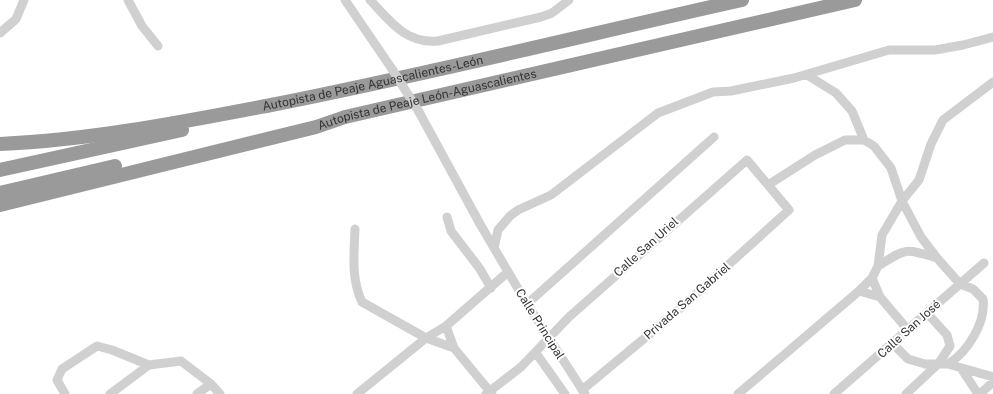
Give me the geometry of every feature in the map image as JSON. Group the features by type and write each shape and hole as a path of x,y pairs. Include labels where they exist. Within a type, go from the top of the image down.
{"highway":[{"name":"Autopista de Peaje Aguascalientes-León","path":"0,144 114,132 198,119 322,95 742,0"},
{"name":"Autopista de Peaje León-Aguascalientes","path":"0,205 309,129 345,117 855,0"},
{"path":"0,170 202,126 292,104 322,95"},
{"path":"0,193 316,121 345,117"}],"street":[{"path":"0,33 16,19 24,0"},
{"path":"128,0 142,26 158,46"},
{"name":"Calle Principal","path":"345,0 419,112 495,251 583,392"},
{"path":"370,0 393,24 404,33 425,42 438,41 541,17 552,13 570,0"},
{"path":"495,251 498,230 510,216 518,210 551,195 658,113 713,92 731,91 807,74 889,50 935,50 993,37"},
{"path":"807,74 836,93 852,111 864,140"},
{"path":"738,394 859,291 872,278 878,266 882,235 902,201 919,180 930,144 943,120 993,82"},
{"path":"527,304 714,137"},
{"path":"768,186 815,155 845,140 864,140 874,146 891,168 902,201 921,237 960,284 973,288 980,295 984,305 983,313 971,340 960,355 944,363 906,394"},
{"name":"Calle San Uriel","path":"489,393 536,353 548,337 651,243 747,160 768,186"},
{"name":"Privada San Gabriel","path":"583,392 674,314 789,210 768,186"},
{"path":"447,217 451,231 480,269 490,288"},
{"path":"355,229 354,268 358,294 362,302 426,338 454,348"},
{"path":"878,266 901,252 912,251 937,258"},
{"name":"Calle San José","path":"841,392 984,263"},
{"path":"357,394 426,338 446,326 508,272"},
{"path":"872,278 880,297 908,330"},
{"path":"859,291 880,297"},
{"path":"927,313 947,335 950,346 944,363"},
{"path":"446,326 454,348 489,393"},
{"path":"893,344 908,359 926,364 944,363 993,377"},
{"path":"65,394 57,380 62,369 97,346 112,350 149,365 181,361 211,384 220,394"},
{"path":"536,353 565,394"},
{"path":"110,394 149,365"},
{"path":"961,368 979,394 993,382"},
{"path":"197,394 211,384"}]}
